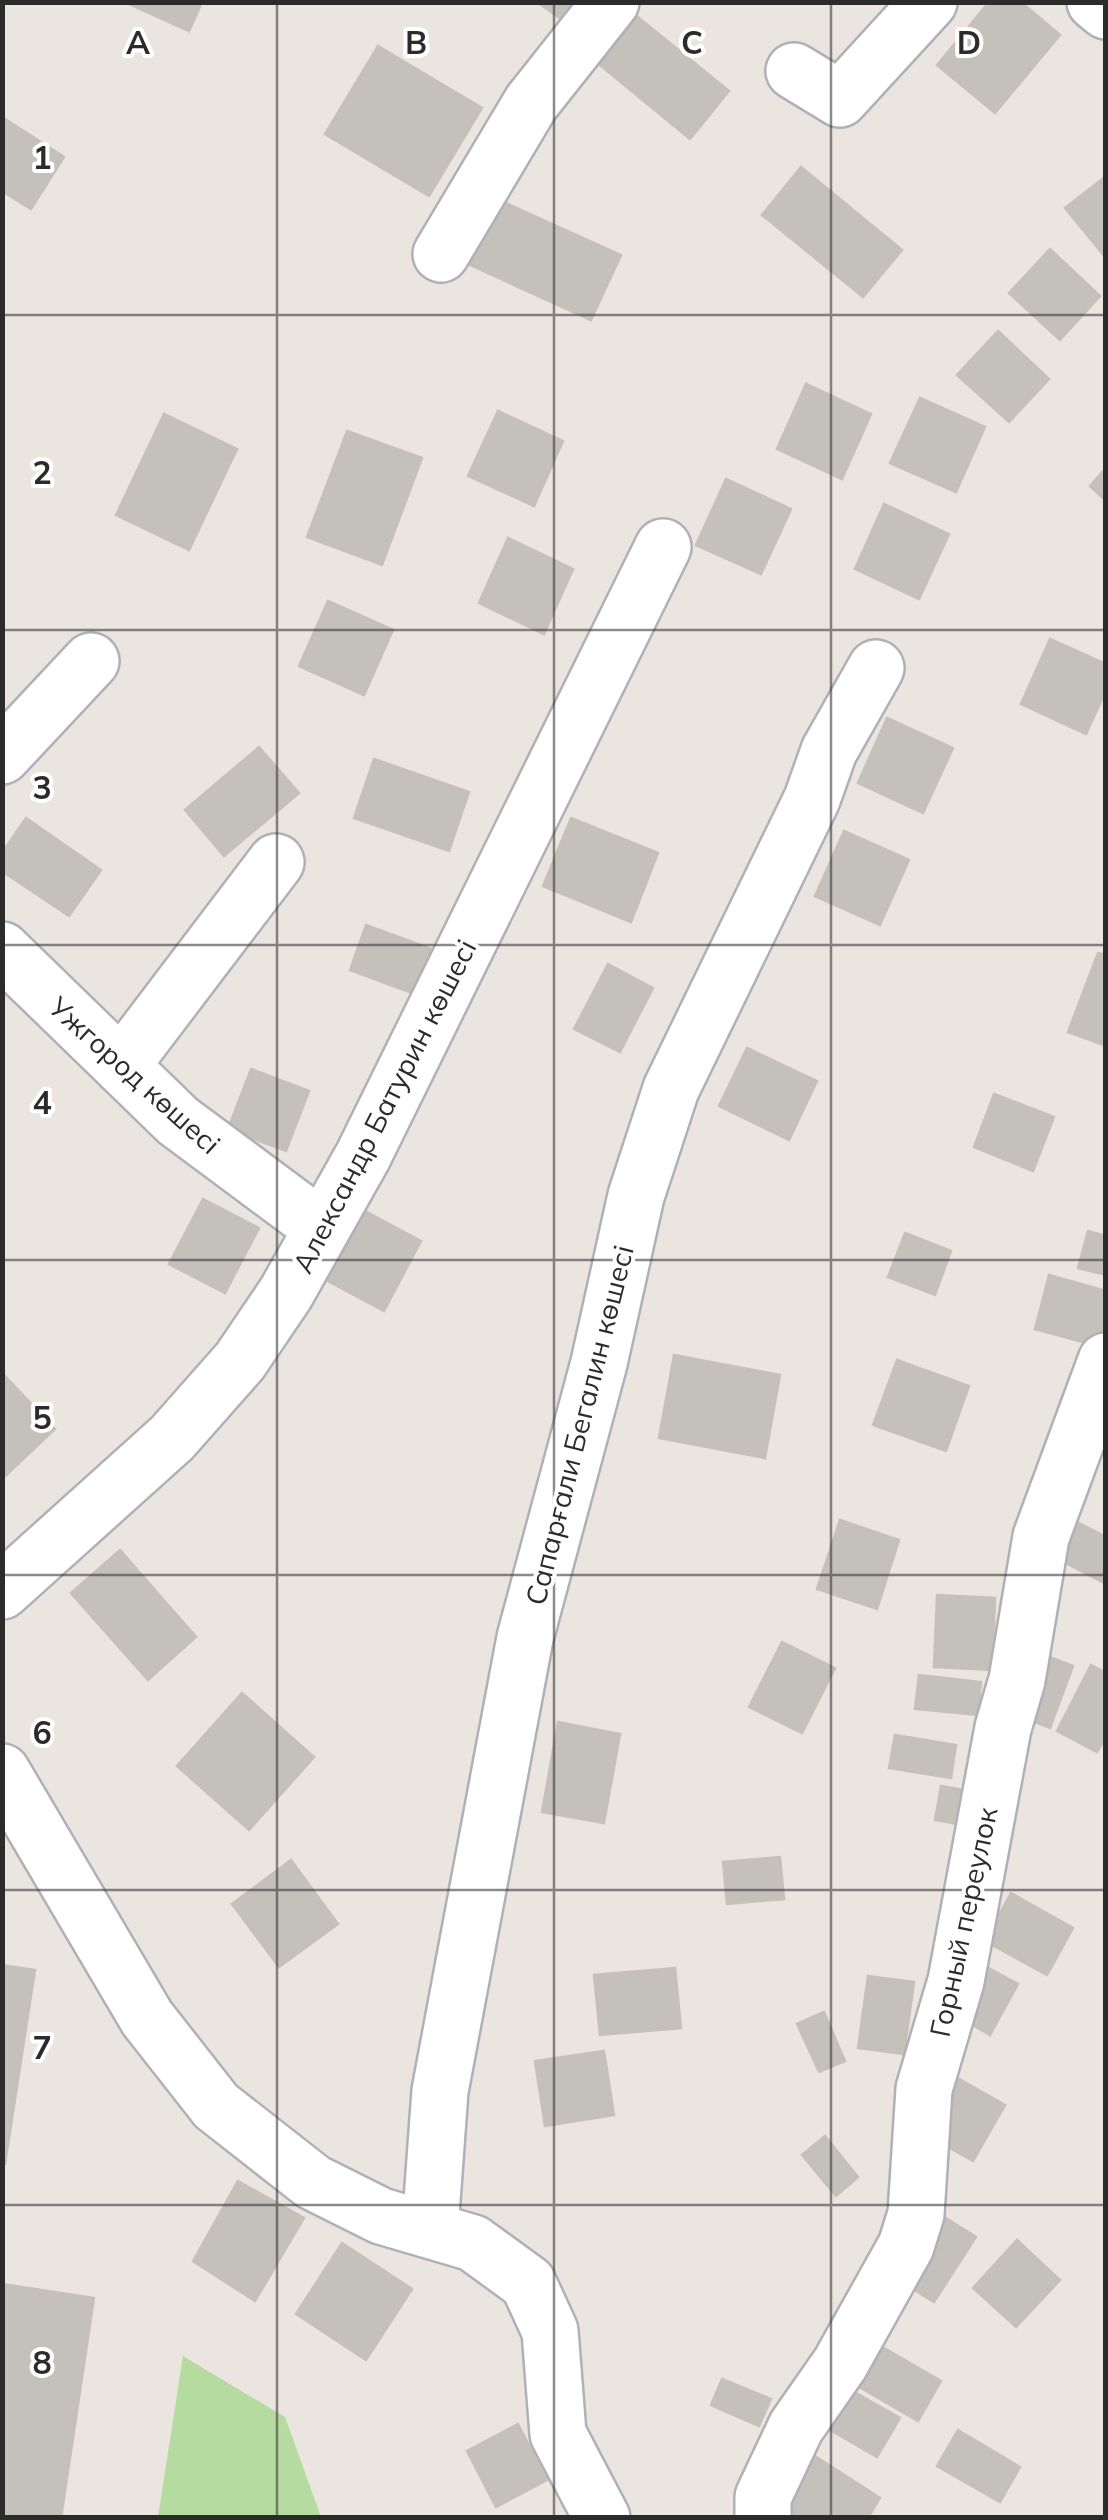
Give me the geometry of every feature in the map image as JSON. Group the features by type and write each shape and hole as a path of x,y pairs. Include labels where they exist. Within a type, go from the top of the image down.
{"street":[{"path":"440,254 531,103 611,2"},
{"path":"794,71 840,99 929,2"},
{"path":"1095,2 1106,11"},
{"name":"Александр Батурин көшесі","path":"2,1591 79,1525 195,1412 240,1361 363,1156 663,547"},
{"path":"2,756 90,661"},
{"name":"Сапарғали Бегалин көшесі","path":"430,2228 440,2091 525,1638 599,1363 636,1196 671,1089 812,799 829,751 876,668"},
{"path":"121,1066 276,862"},
{"name":"Ужгород көшесі","path":"2,950 178,1121 322,1228"},
{"name":"Горный переулок","path":"763,2518 762,2498 796,2427 840,2364 906,2246 916,2214 924,2088 956,1981 1003,1728 1017,1680 1041,1536 1106,1361"},
{"path":"2,1772 147,2018 216,2106 314,2182 380,2216 473,2243 528,2283 550,2331 558,2434 602,2518"}],"green space":[{"path":"183,2356 285,2417 321,2517 158,2517"}],"building":[{"path":"125,2 202,2 189,31"},
{"path":"537,2 572,2 561,19"},
{"path":"989,2 1021,2 1060,35 995,113 937,65"},
{"path":"628,9 729,91 690,139 589,56"},
{"path":"378,46 482,108 429,196 325,134"},
{"path":"2,117 64,157 31,209 2,191"},
{"path":"801,167 902,250 863,297 762,215"},
{"path":"1106,176 1106,258 1065,208"},
{"path":"499,200 621,255 591,320 470,265"},
{"path":"1050,249 1100,296 1060,340 1009,293"},
{"path":"998,331 1049,379 1009,422 957,375"},
{"path":"806,384 871,414 842,479 777,449"},
{"path":"920,398 985,427 956,492 890,463"},
{"path":"498,411 563,441 534,506 468,476"},
{"path":"164,414 237,449 189,550 116,515"},
{"path":"347,431 422,458 382,565 307,537"},
{"path":"1106,468 1106,501 1090,486"},
{"path":"726,479 791,509 761,574 696,545"},
{"path":"884,504 949,534 919,599 855,569"},
{"path":"508,538 573,569 544,634 479,603"},
{"path":"328,601 393,630 364,695 299,666"},
{"path":"1050,639 1106,664 1106,690 1086,734 1021,704"},
{"path":"887,718 953,748 923,813 858,783"},
{"path":"259,747 299,793 224,856 185,810"},
{"path":"374,759 469,792 449,851 354,818"},
{"path":"26,818 101,870 69,916 2,871 2,853"},
{"path":"571,818 658,853 631,922 543,886"},
{"path":"844,831 909,860 880,925 815,896"},
{"path":"366,925 434,950 417,995 350,970"},
{"path":"1098,953 1106,955 1106,1046 1068,1032"},
{"path":"608,964 653,988 620,1052 574,1029"},
{"path":"747,1048 817,1081 789,1140 719,1106"},
{"path":"251,1069 309,1091 286,1151 228,1129"},
{"path":"994,1094 1054,1117 1033,1171 974,1147"},
{"path":"203,1199 259,1228 225,1293 169,1264"},
{"path":"348,1202 421,1241 384,1311 311,1272"},
{"path":"1088,1231 1106,1236 1106,1275 1078,1268"},
{"path":"905,1233 951,1251 935,1295 888,1277"},
{"path":"1049,1275 1106,1291 1105,1348 1035,1329"},
{"path":"674,1355 780,1375 765,1458 659,1438"},
{"path":"897,1360 969,1386 946,1451 873,1425"},
{"path":"2,1375 55,1429 2,1479"},
{"path":"840,1520 899,1540 877,1609 817,1589"},
{"path":"1073,1520 1106,1537 1106,1584 1054,1557"},
{"path":"120,1550 196,1637 148,1680 71,1593"},
{"path":"937,1595 995,1598 992,1670 934,1667"},
{"path":"782,1642 835,1668 802,1733 749,1707"},
{"path":"1034,1651 1073,1666 1050,1728 1011,1713"},
{"path":"1091,1665 1106,1673 1106,1737 1097,1752 1057,1731"},
{"path":"919,1675 981,1682 978,1715 915,1709"},
{"path":"242,1693 314,1757 249,1830 177,1766"},
{"path":"558,1722 620,1734 604,1823 542,1812"},
{"path":"895,1735 956,1745 951,1778 889,1768"},
{"path":"941,1786 981,1793 975,1827 935,1820"},
{"path":"780,1857 784,1899 727,1904 723,1862"},
{"path":"291,1860 338,1924 279,1967 232,1904"},
{"path":"1011,1893 1073,1928 1047,1975 985,1941"},
{"path":"2,1965 35,1970 5,2164 2,2164"},
{"path":"983,1965 1018,1984 990,2035 955,2015"},
{"path":"675,1968 681,2028 600,2035 594,1975"},
{"path":"868,1976 914,1982 904,2054 858,2048"},
{"path":"824,2012 845,2061 819,2072 797,2024"},
{"path":"604,2051 614,2115 545,2126 535,2061"},
{"path":"954,2076 1005,2105 973,2161 922,2132"},
{"path":"825,2136 858,2177 836,2196 802,2155"},
{"path":"238,2181 304,2218 255,2301 193,2261"},
{"path":"941,2215 976,2237 934,2302 900,2281"},
{"path":"1017,2240 1060,2280 1016,2327 973,2288"},
{"path":"342,2243 412,2289 366,2360 296,2314"},
{"path":"2,2284 94,2298 61,2518 2,2518"},
{"path":"879,2345 941,2381 918,2421 856,2385"},
{"path":"722,2379 771,2399 759,2426 711,2405"},
{"path":"837,2382 900,2418 877,2457 815,2421"},
{"path":"518,2424 547,2480 496,2507 467,2451"},
{"path":"958,2430 1020,2467 1000,2502 937,2466"},
{"path":"801,2447 880,2498 868,2518 796,2518 768,2499"}]}
